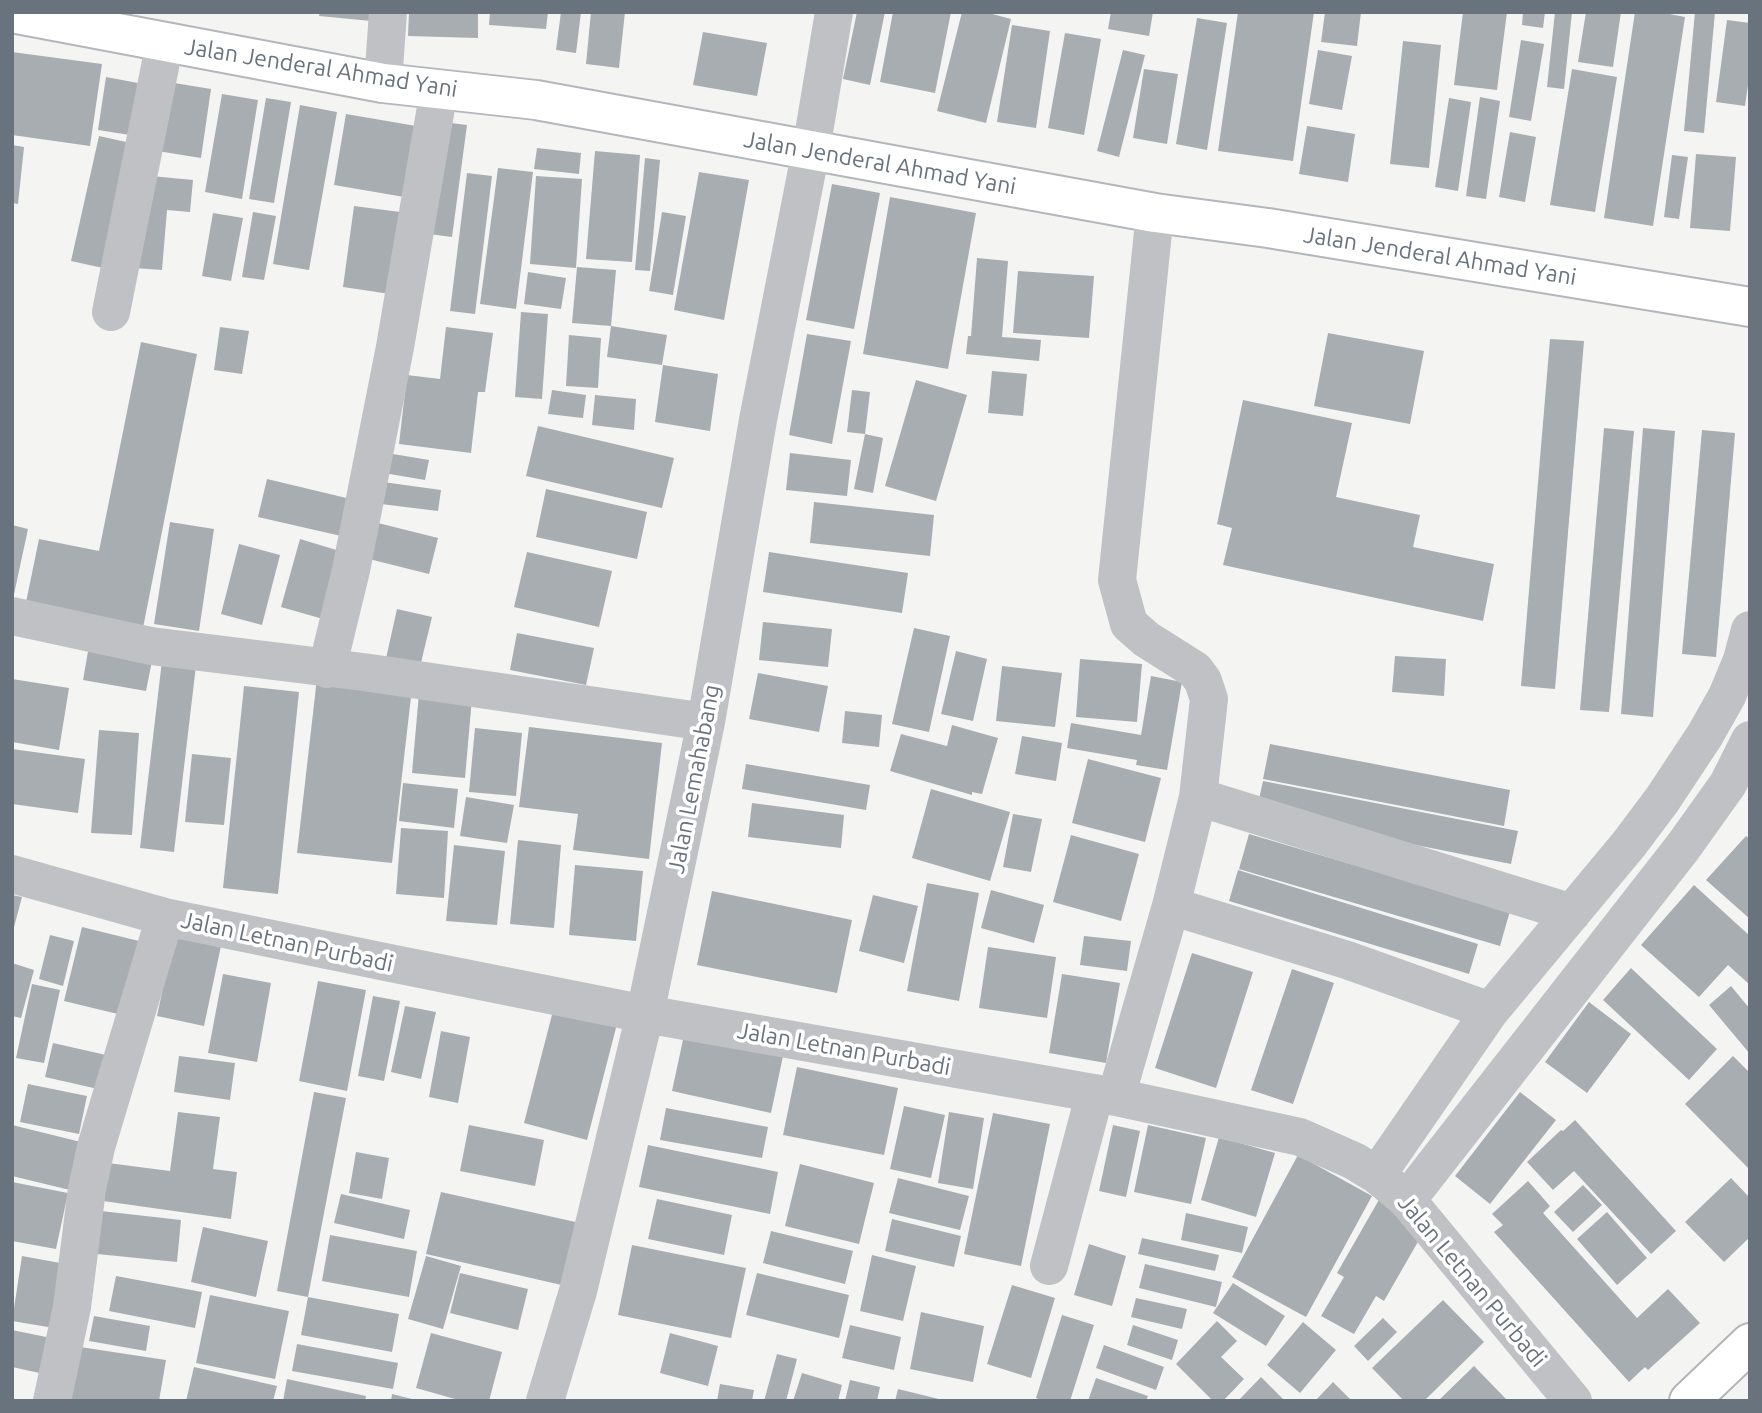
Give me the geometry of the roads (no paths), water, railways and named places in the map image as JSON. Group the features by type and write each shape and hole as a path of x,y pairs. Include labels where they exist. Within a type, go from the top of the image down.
{"main road":[{"name":"Jalan Jenderal Ahmad Yani","path":"12,13 383,83 536,100 1155,213 1269,228 1750,307"},
{"path":"1689,1401 1750,1343"}],"street":[{"path":"383,83 388,12"},
{"name":"Jalan Lemahabang","path":"545,1401 579,1291 645,1014 706,722 758,420 811,150 834,12"},
{"path":"111,312 164,42"},
{"path":"327,669 351,570 396,346 439,90"},
{"path":"1049,1266 1171,905 1198,797 1209,699 1203,681 1195,670 1146,639 1129,624 1117,580 1155,213"},
{"path":"12,615 151,646 363,672 706,722"},
{"path":"1377,1175 1490,1011 1637,833 1705,735 1727,696 1742,660 1750,630"},
{"path":"1407,1200 1684,847 1728,784 1750,740"},
{"path":"1198,797 1572,913"},
{"name":"Jalan Letnan Purbadi","path":"12,874 165,917 645,1014 1105,1095 1300,1137 1354,1161 1377,1175 1407,1200 1573,1401"},
{"path":"1171,905 1347,960 1490,1011"},
{"path":"52,1401 72,1307 83,1216 96,1147 165,917"}]}
